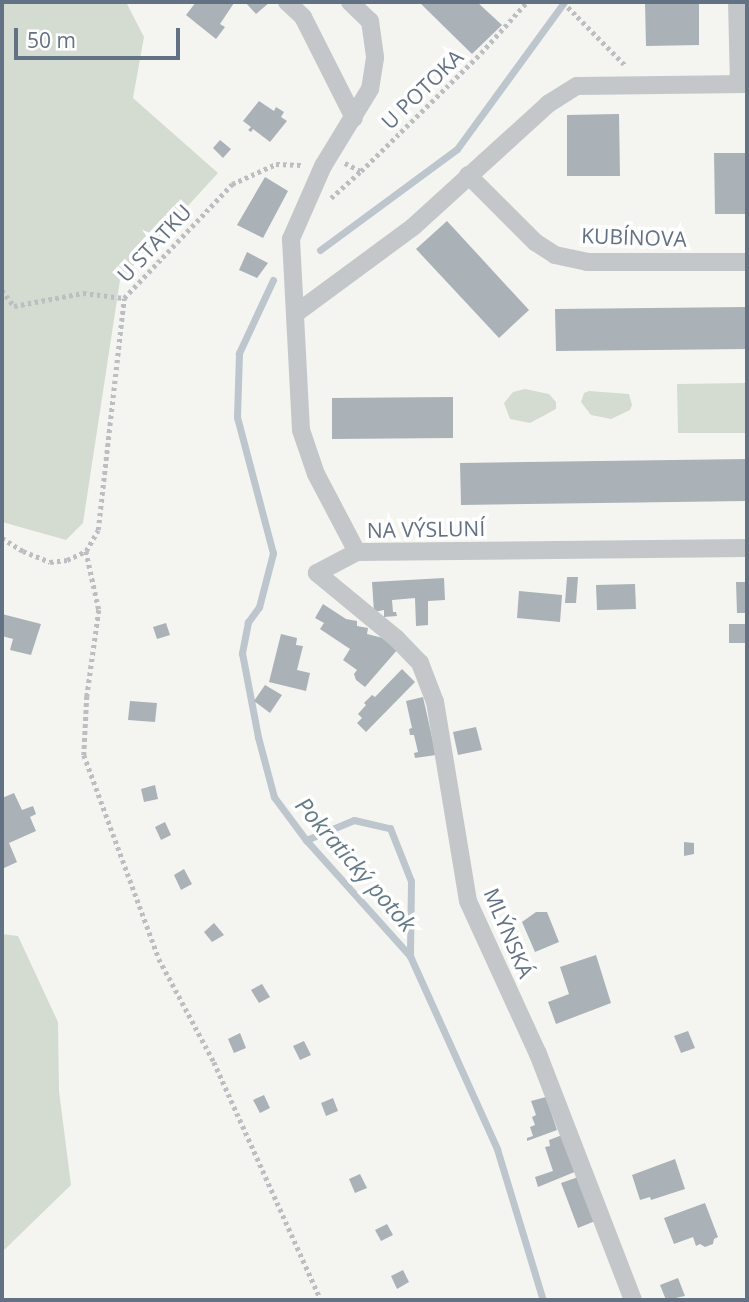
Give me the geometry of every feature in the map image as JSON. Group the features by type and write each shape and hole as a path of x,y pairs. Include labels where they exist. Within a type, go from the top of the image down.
{"street":[{"path":"287,2 303,17 354,118"},
{"name":"NA VÝSLUNÍ","path":"350,2 370,21 375,58 370,89 326,161 291,239 301,430 306,449 357,552 747,548"},
{"path":"295,314 413,227 548,104 577,86 743,84 737,2"},
{"name":"KUBÍNOVA","path":"468,175 536,242 555,255 587,262 747,262"},
{"name":"MLÝNSKÁ","path":"357,552 317,573 397,639 419,663 435,702 468,901 538,1054 633,1300"}],"path":[{"name":"U POTOKA","path":"326,202 481,52 527,2"},
{"path":"563,2 646,85"},
{"path":"326,161 361,171"},
{"name":"U STATKU","path":"86,551 98,530 124,298 232,184 276,164 326,161"},
{"path":"2,290 14,306 83,293 124,298"},
{"path":"2,538 23,551 50,562 86,551 99,610 87,696 84,755 159,959 214,1062 321,1300"}],"shaded area":[{"path":"2,2 126,2 144,37 133,98 218,173 120,280 83,523 66,540 2,522"},
{"path":"747,383 747,433 678,433 677,384"},
{"path":"525,389 549,394 556,402 556,409 530,423 510,419 504,403 513,392"},
{"path":"589,391 629,394 632,405 630,410 611,419 591,415 581,402 584,393"},
{"path":"2,934 18,936 58,1022 59,1091 71,1185 2,1252"}],"building":[{"path":"196,2 234,3 220,24 225,27 216,39 186,15"},
{"path":"245,2 270,2 256,14"},
{"path":"419,2 477,2 502,25 472,54"},
{"path":"645,2 699,2 699,45 646,46"},
{"path":"259,101 274,111 276,107 284,112 281,117 287,121 270,142 253,129 251,132 248,130 251,127 243,121"},
{"path":"619,114 620,176 567,176 567,115"},
{"path":"220,140 231,149 223,158 213,148"},
{"path":"714,153 747,153 747,214 715,214"},
{"path":"265,177 288,191 263,238 237,225"},
{"path":"447,221 529,310 499,338 416,249"},
{"path":"247,252 268,263 257,278 239,270"},
{"path":"747,307 747,349 556,351 555,309"},
{"path":"453,397 453,438 332,439 332,398"},
{"path":"747,459 747,501 461,505 460,463"},
{"path":"567,577 578,577 576,603 565,603"},
{"path":"444,578 445,600 428,601 428,625 416,626 415,598 392,600 393,612 396,612 397,616 384,617 384,610 374,612 372,582"},
{"path":"736,582 747,582 747,613 737,613"},
{"path":"635,584 636,609 597,610 596,585"},
{"path":"519,591 562,595 560,622 517,618"},
{"path":"323,604 346,619 357,621 357,626 368,628 367,634 383,638 398,649 365,687 356,680 354,674 357,670 343,660 350,649 320,629 324,623 315,618"},
{"path":"2,614 41,624 31,655 10,650 13,639 2,636"},
{"path":"166,623 170,635 157,639 153,627"},
{"path":"729,624 745,624 745,643 729,643"},
{"path":"281,634 297,638 296,645 303,646 297,670 310,673 306,691 269,682"},
{"path":"402,669 415,682 366,732 357,723 362,718 358,714 366,705 364,703 372,695 375,697"},
{"path":"265,685 282,695 270,713 254,701"},
{"path":"423,697 436,755 415,758 414,753 418,752 414,735 410,735 409,729 412,728 406,701"},
{"path":"130,701 157,703 155,722 128,720"},
{"path":"476,727 482,750 458,755 453,732"},
{"path":"155,785 158,799 144,802 141,789"},
{"path":"14,793 22,810 33,806 36,814 30,817 36,831 9,843 17,862 2,869 2,798"},
{"path":"165,822 171,835 161,840 155,827"},
{"path":"684,842 694,843 694,854 684,856"},
{"path":"184,869 192,884 181,890 174,875"},
{"path":"536,912 547,912 559,942 535,952 522,922"},
{"path":"214,923 224,935 212,942 204,932"},
{"path":"596,955 611,1003 556,1024 548,1002 569,994 560,967"},
{"path":"262,984 270,997 259,1003 251,990"},
{"path":"688,1031 695,1048 681,1053 674,1036"},
{"path":"240,1033 246,1048 234,1053 228,1039"},
{"path":"304,1041 311,1055 300,1060 293,1046"},
{"path":"264,1095 270,1108 260,1113 253,1100"},
{"path":"546,1097 557,1130 527,1141 527,1138 533,1136 530,1127 535,1125 532,1117 536,1115 531,1101"},
{"path":"333,1098 338,1111 326,1116 321,1103"},
{"path":"565,1134 577,1171 538,1187 535,1177 553,1171 545,1147 550,1146 549,1140"},
{"path":"675,1159 685,1189 651,1200 650,1197 640,1200 632,1175"},
{"path":"360,1174 367,1188 355,1193 349,1179"},
{"path":"584,1175 600,1219 578,1228 561,1183"},
{"path":"705,1203 718,1237 713,1244 696,1246 693,1237 674,1244 664,1218"},
{"path":"387,1224 393,1235 381,1241 375,1230"},
{"path":"403,1270 409,1282 397,1289 391,1276"},
{"path":"678,1278 685,1296 666,1300 660,1285"}],"waterway":[{"name":"Pokratický potok","path":"320,250 457,149 564,2"},
{"name":"Pokratický potok","path":"273,280 239,353 237,417 273,553 259,607 248,622 242,653 258,737 274,797 306,840 410,956 497,1149 543,1300"},
{"path":"306,840 354,820 390,828 411,881 410,956"}]}
